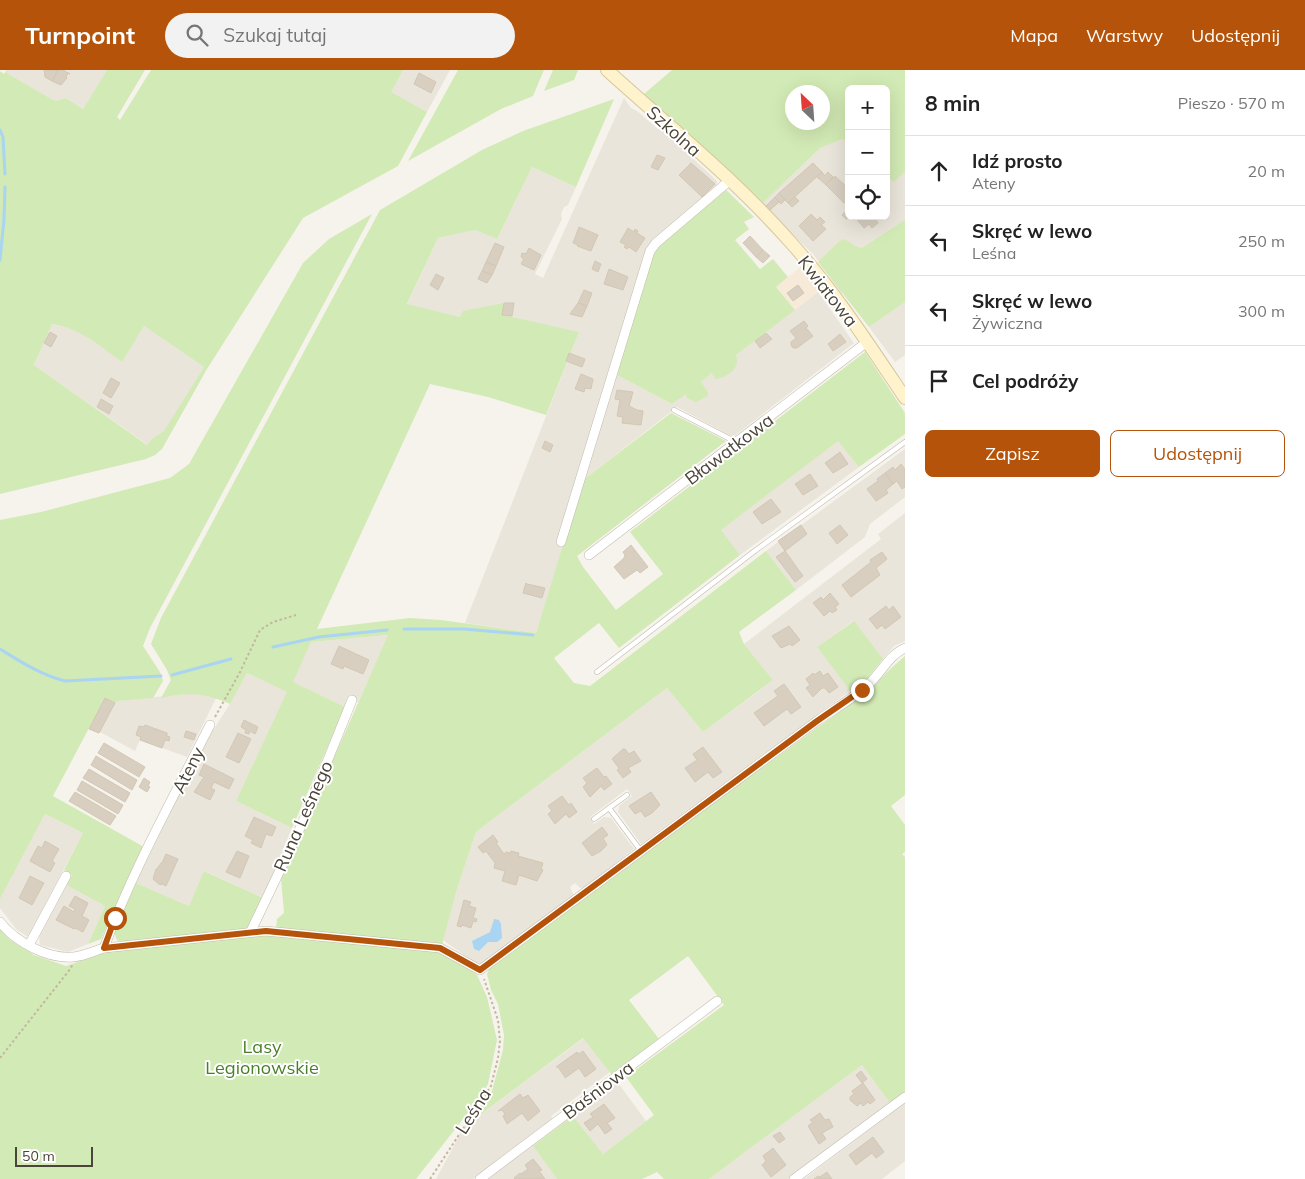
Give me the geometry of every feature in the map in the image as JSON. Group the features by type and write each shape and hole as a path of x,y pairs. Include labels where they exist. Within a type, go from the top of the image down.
{"street":[{"name":"Szkolna","path":"612,72 741,191"},
{"path":"560,542 650,251 656,243 729,181"},
{"name":"Kwiatowa","path":"741,191 808,263 867,342 905,398"},
{"name":"Bławatkowa","path":"589,555 738,443 867,342"},
{"path":"0,922 8,932 29,945 60,957 83,956 104,948 251,931 299,933 440,948 480,970 817,721 862,690 893,656 905,648"},
{"name":"Runa Leśnego","path":"251,931 302,824 352,700"},
{"name":"Ateny","path":"104,948 115,918 210,725"},
{"path":"29,945 66,876"},
{"name":"Baśniowa","path":"480,1179 717,1002"},
{"path":"794,1179 905,1096"}],"lane":[{"path":"674,410 738,443"},
{"path":"597,672 756,550 905,442"},
{"path":"594,819 627,795"},
{"path":"609,808 640,851"}],"path":[{"name":"Ateny","path":"210,725 240,672 260,630 273,622 296,615"},
{"path":"0,1058 71,968 74,957"},
{"name":"Leśna","path":"430,1179 487,1093 498,1058 500,1041 498,1020 480,970"}],"shaded area":[{"path":"6,70 107,70 83,109 66,98 55,101 5,72"},
{"path":"403,70 450,70 427,112 390,92"},
{"path":"624,98 631,108 658,129 660,128 717,181 717,188 611,368 557,544 563,547 536,633 465,623 579,332 460,317 407,305 438,238 475,230 497,239 532,167 576,187 568,205 564,207 561,214 562,219 535,274 543,278"},
{"path":"843,139 845,141 845,220 890,220 890,179 894,182 905,172 905,239 841,293 813,254 761,205 820,148"},
{"path":"803,265 821,290 795,310 776,287"},
{"path":"818,292 854,343 733,437 677,407 583,480 615,374 672,404"},
{"path":"905,302 905,355 895,362 869,327"},
{"path":"52,324 82,333 122,361 144,326 204,367 164,432 152,439 148,445 34,365"},
{"path":"838,440 859,467 740,555 720,530"},
{"path":"905,449 905,497 870,524 865,537 796,590 766,551"},
{"path":"905,513 905,641 894,646 883,659 853,621 817,647 850,691 641,844 618,812 619,806 632,796 627,789 590,817 594,824 604,817 611,818 634,849 585,887 580,888 575,883 570,887 573,894 571,897 479,966 443,940 457,889 476,832 667,688 703,732 755,694 773,680 744,644 881,539 878,534"},
{"path":"389,635 358,702 349,699 345,707 292,682 311,642"},
{"path":"247,673 288,692 236,801 292,828 263,898 205,871 189,906 136,883 200,751"},
{"path":"196,693 216,698 187,757 140,740 135,751 100,732 89,729 105,698 116,701"},
{"path":"45,814 83,833 28,937 17,930 0,908 0,899"},
{"path":"66,885 105,906 88,944 68,952 40,945 39,935"},
{"path":"584,1038 610,1072 551,1116 553,1119 473,1179 436,1179 464,1127"},
{"path":"862,1065 890,1103 789,1179 709,1179"},
{"path":"618,1083 646,1121 603,1154 573,1116"},
{"path":"905,1103 905,1161 882,1179 804,1179"},
{"path":"533,1146 557,1179 488,1179"}],"green space":[{"path":"107,70 145,70 117,117 120,120 151,70 403,70 391,92 427,112 398,166 303,218 207,369 162,449 146,459 0,494 0,71 4,74 5,72 55,101 66,98 83,109","holes":["52,324 62,326 89,338 122,362 144,326 204,367 164,431 147,445 34,365"]},
{"path":"458,70 544,70 533,96 501,109 408,161"},
{"path":"553,70 578,70 574,80 544,91"},
{"path":"672,70 905,70 905,172 894,182 890,179 890,85 845,85 845,141 843,139 820,148 761,205 644,94"},
{"path":"614,99 576,187 532,167 497,239 475,230 438,238 407,304 460,317 463,311 504,303 503,315 579,332 546,415 488,397 430,384 317,629 410,618 441,620 536,633 583,480 671,413 726,441 577,556 583,567 616,610 663,574 630,532 865,352 905,413 905,434 859,467 838,441 721,530 740,555 619,648 599,623 554,658 574,683 590,686 766,551 796,590 739,632 744,644 773,680 703,732 667,688 476,832 457,889 442,945 276,929 277,919 284,913 281,878 388,635 311,642 293,682 345,707 292,828 236,801 287,692 247,673 230,704 204,696 188,694 161,698 171,680 151,644 161,618 380,210 482,150 523,131"},
{"path":"724,188 754,217 744,222 749,229 735,240 760,269 773,259 788,277 776,287 795,310 736,355 737,364 732,372 715,379 712,373 701,382 708,396 696,402 687,398 686,394 672,404 615,374 654,250"},
{"path":"372,214 150,628 143,646 160,672 163,681 153,698 117,701 115,703 105,698 53,796 144,847 101,939 88,944 105,906 66,885 72,875 64,870 83,833 45,814 0,899 0,520 41,512 170,478 189,464 303,263 329,239"},
{"path":"905,220 905,302 869,327 818,262 842,239 862,248"},
{"path":"854,621 883,659 867,679 850,691 817,647"},
{"path":"905,656 905,795 891,806 905,825 905,852 902,854 905,857 905,1092 890,1103 862,1065 709,1179 664,1179 657,1172 642,1179 557,1179 533,1146 573,1116 603,1154 654,1115 626,1077 724,1005 688,956 629,1000 659,1039 612,1075 583,1038 464,1127 492,1091 503,1050 504,1035 498,1004 491,990 487,974 491,965 872,688"},
{"path":"204,871 263,898 249,928 124,943 117,940 114,933 136,883 189,906"},
{"name":"Lasy Legionowskie","path":"0,929 9,939 34,955 66,966 121,947 259,933 439,952 462,964 477,975 487,997 497,1040 488,1084 478,1100 416,1179 0,1179"}],"water":[{"path":"494,919 499,920 501,924 502,938 497,942 488,942 479,951 474,949 472,941 490,932"}],"building":[{"path":"44,70 58,70 52,81 45,77"},
{"path":"58,70 63,70 70,74 68,73 67,78 61,85 52,81"},
{"path":"419,73 436,82 431,93 414,84"},
{"path":"657,155 665,158 658,170 651,167"},
{"path":"691,163 715,184 702,197 679,175"},
{"path":"813,163 822,172 788,203 779,193"},
{"path":"822,172 825,176 828,172 833,177 826,185 817,177"},
{"path":"835,176 845,185 845,202 844,203 826,185"},
{"path":"779,193 785,200 781,204 775,197"},
{"path":"775,197 779,202 770,210 766,206"},
{"path":"795,197 799,201 792,207 788,203"},
{"path":"811,214 817,220 820,217 825,222 821,225 826,229 813,241 799,226"},
{"path":"857,220 876,220 878,223 872,228 869,224 864,228"},
{"path":"579,227 598,235 591,251 573,243"},
{"path":"628,228 634,232 635,229 638,231 637,233 645,238 636,252 629,247 627,249 624,247 626,245 620,242"},
{"path":"750,236 763,250 756,257 743,243"},
{"path":"495,243 504,247 496,266 486,262"},
{"path":"529,248 541,255 534,270 521,264 524,259 521,257 522,253 526,254"},
{"path":"763,250 770,256 763,263 756,257"},
{"path":"595,261 601,264 598,272 592,269"},
{"path":"486,262 496,266 492,275 482,271"},
{"path":"609,269 628,277 623,290 604,284"},
{"path":"482,271 492,275 487,283 478,279"},
{"path":"436,274 444,278 438,290 430,285"},
{"path":"798,285 804,293 793,301 787,293"},
{"path":"584,290 592,293 587,306 578,303"},
{"path":"504,303 514,303 512,316 502,315"},
{"path":"578,303 587,306 582,317 570,314"},
{"path":"804,321 808,326 806,328 813,336 797,348 793,348 791,342 796,338 790,331"},
{"path":"50,332 57,336 51,347 44,343"},
{"path":"766,333 772,339 760,348 755,341"},
{"path":"840,334 846,342 833,351 828,344"},
{"path":"569,353 585,359 582,367 566,361"},
{"path":"581,374 593,379 591,389 585,388 584,392 575,389"},
{"path":"111,378 120,383 111,398 103,393"},
{"path":"617,390 633,392 629,406 643,411 641,425 622,423 623,417 617,416 620,400 615,399"},
{"path":"101,399 113,406 109,414 97,407"},
{"path":"545,441 553,445 550,452 542,448"},
{"path":"840,452 848,464 833,473 825,463"},
{"path":"901,464 905,469 905,487 902,489 897,481 893,484 885,473 893,467 895,470"},
{"path":"885,473 893,484 886,490 888,493 876,501 867,489"},
{"path":"810,474 818,486 803,495 795,484"},
{"path":"771,499 781,512 762,524 753,512"},
{"path":"801,525 807,534 785,551 778,541"},
{"path":"840,525 848,535 837,544 829,533"},
{"path":"631,545 648,567 640,573 637,570 624,579 614,567 624,558 623,552"},
{"path":"785,551 803,576 795,582 776,557"},
{"path":"882,552 887,559 876,568 880,575 851,597 842,585"},
{"path":"526,583 545,588 542,598 523,593"},
{"path":"830,593 839,604 835,607 837,610 832,613 830,611 824,616 813,603 821,597 823,600"},
{"path":"886,606 889,610 893,606 901,617 885,629 882,625 877,629 869,619"},
{"path":"789,626 800,640 792,646 790,644 781,648 772,636"},
{"path":"339,646 369,660 363,674 344,666 343,669 331,664"},
{"path":"820,671 823,676 828,673 838,687 829,693 825,688 822,688 813,697 806,688 810,685 806,679 813,673 814,675"},
{"path":"784,684 801,707 791,714 787,709 764,726 754,713 778,696 774,691"},
{"path":"105,698 115,703 99,733 89,729"},
{"path":"244,720 258,727 255,734 250,731 249,734 245,733 246,730 241,727"},
{"path":"145,725 167,733 167,736 170,737 169,741 165,740 162,748 140,740 141,737 136,735 139,726 144,727"},
{"path":"186,731 196,734 194,740 184,737"},
{"path":"238,733 251,739 239,763 226,757"},
{"path":"104,743 145,767 139,777 98,753"},
{"path":"703,747 722,772 713,778 708,772 695,782 685,768 697,760 693,754"},
{"path":"623,749 629,754 634,751 641,761 628,768 631,772 623,778 617,770 619,768 612,759"},
{"path":"96,756 137,780 132,790 91,765"},
{"path":"204,764 234,779 229,789 214,782 211,788 215,790 210,800 194,792 204,777 199,775"},
{"path":"597,768 612,784 604,790 601,786 590,797 583,787 587,783 583,778"},
{"path":"89,769 130,793 125,802 83,778"},
{"path":"144,778 150,782 147,792 139,787"},
{"path":"82,781 123,805 118,814 77,790"},
{"path":"75,792 116,816 110,825 69,801"},
{"path":"651,792 660,805 645,817 641,811 635,814 629,806"},
{"path":"562,796 569,805 571,803 577,812 569,818 566,814 555,824 548,814 552,811 548,806"},
{"path":"254,817 276,827 272,836 266,834 261,848 251,843 253,840 245,836"},
{"path":"602,827 608,835 603,838 607,845 592,856 582,843"},
{"path":"493,835 504,854 511,851 519,853 518,856 543,863 541,869 543,870 537,881 519,875 516,885 502,881 505,871 494,868 495,863 486,851 483,853 478,847"},
{"path":"45,841 59,849 52,861 55,863 50,872 30,861 38,846 42,848"},
{"path":"237,851 249,856 240,878 226,872"},
{"path":"166,854 178,859 166,886 160,885 153,879 156,869 162,863"},
{"path":"30,876 44,883 32,905 19,898"},
{"path":"75,896 88,903 82,916 89,920 83,932 56,920 64,906 74,912 75,909 69,906"},
{"path":"464,900 471,902 469,906 476,908 473,918 477,919 476,922 473,921 471,928 462,925 461,927 457,926"},
{"path":"583,1051 596,1069 585,1077 579,1068 565,1078 558,1067 556,1067 577,1052 579,1054"},
{"path":"861,1071 867,1079 862,1083 856,1075"},
{"path":"863,1083 875,1100 870,1104 868,1102 863,1106 861,1103 857,1106 850,1100 850,1097 854,1094 852,1091"},
{"path":"520,1094 523,1098 528,1095 540,1111 528,1121 522,1113 507,1124 503,1116 505,1114 502,1110 498,1111"},
{"path":"604,1104 615,1118 607,1123 612,1129 605,1134 598,1124 590,1131 584,1123 593,1117 590,1114"},
{"path":"820,1113 825,1120 829,1119 833,1127 822,1133 826,1139 819,1144 808,1126 813,1122 810,1120"},
{"path":"780,1132 785,1139 779,1143 773,1136"},
{"path":"873,1137 884,1152 876,1158 872,1153 856,1165 849,1155"},
{"path":"773,1148 786,1165 771,1177 762,1165 766,1161 763,1156"},
{"path":"533,1159 542,1170 539,1171 545,1179 515,1179 520,1173 528,1169 525,1165"},
{"path":"827,1172 832,1179 814,1179 818,1176 820,1177"}],"waterway":[{"path":"0,130 3,137 5,174"},
{"path":"0,260 5,187"},
{"path":"404,629 464,629 533,635"},
{"path":"273,647 319,637 387,630"},
{"path":"0,649 39,672 65,681 161,676"},
{"path":"172,675 231,659"}],"route":[{"path":"115,918 104,948 251,931 266,931 440,948 480,970 817,721 862,690"}]}
